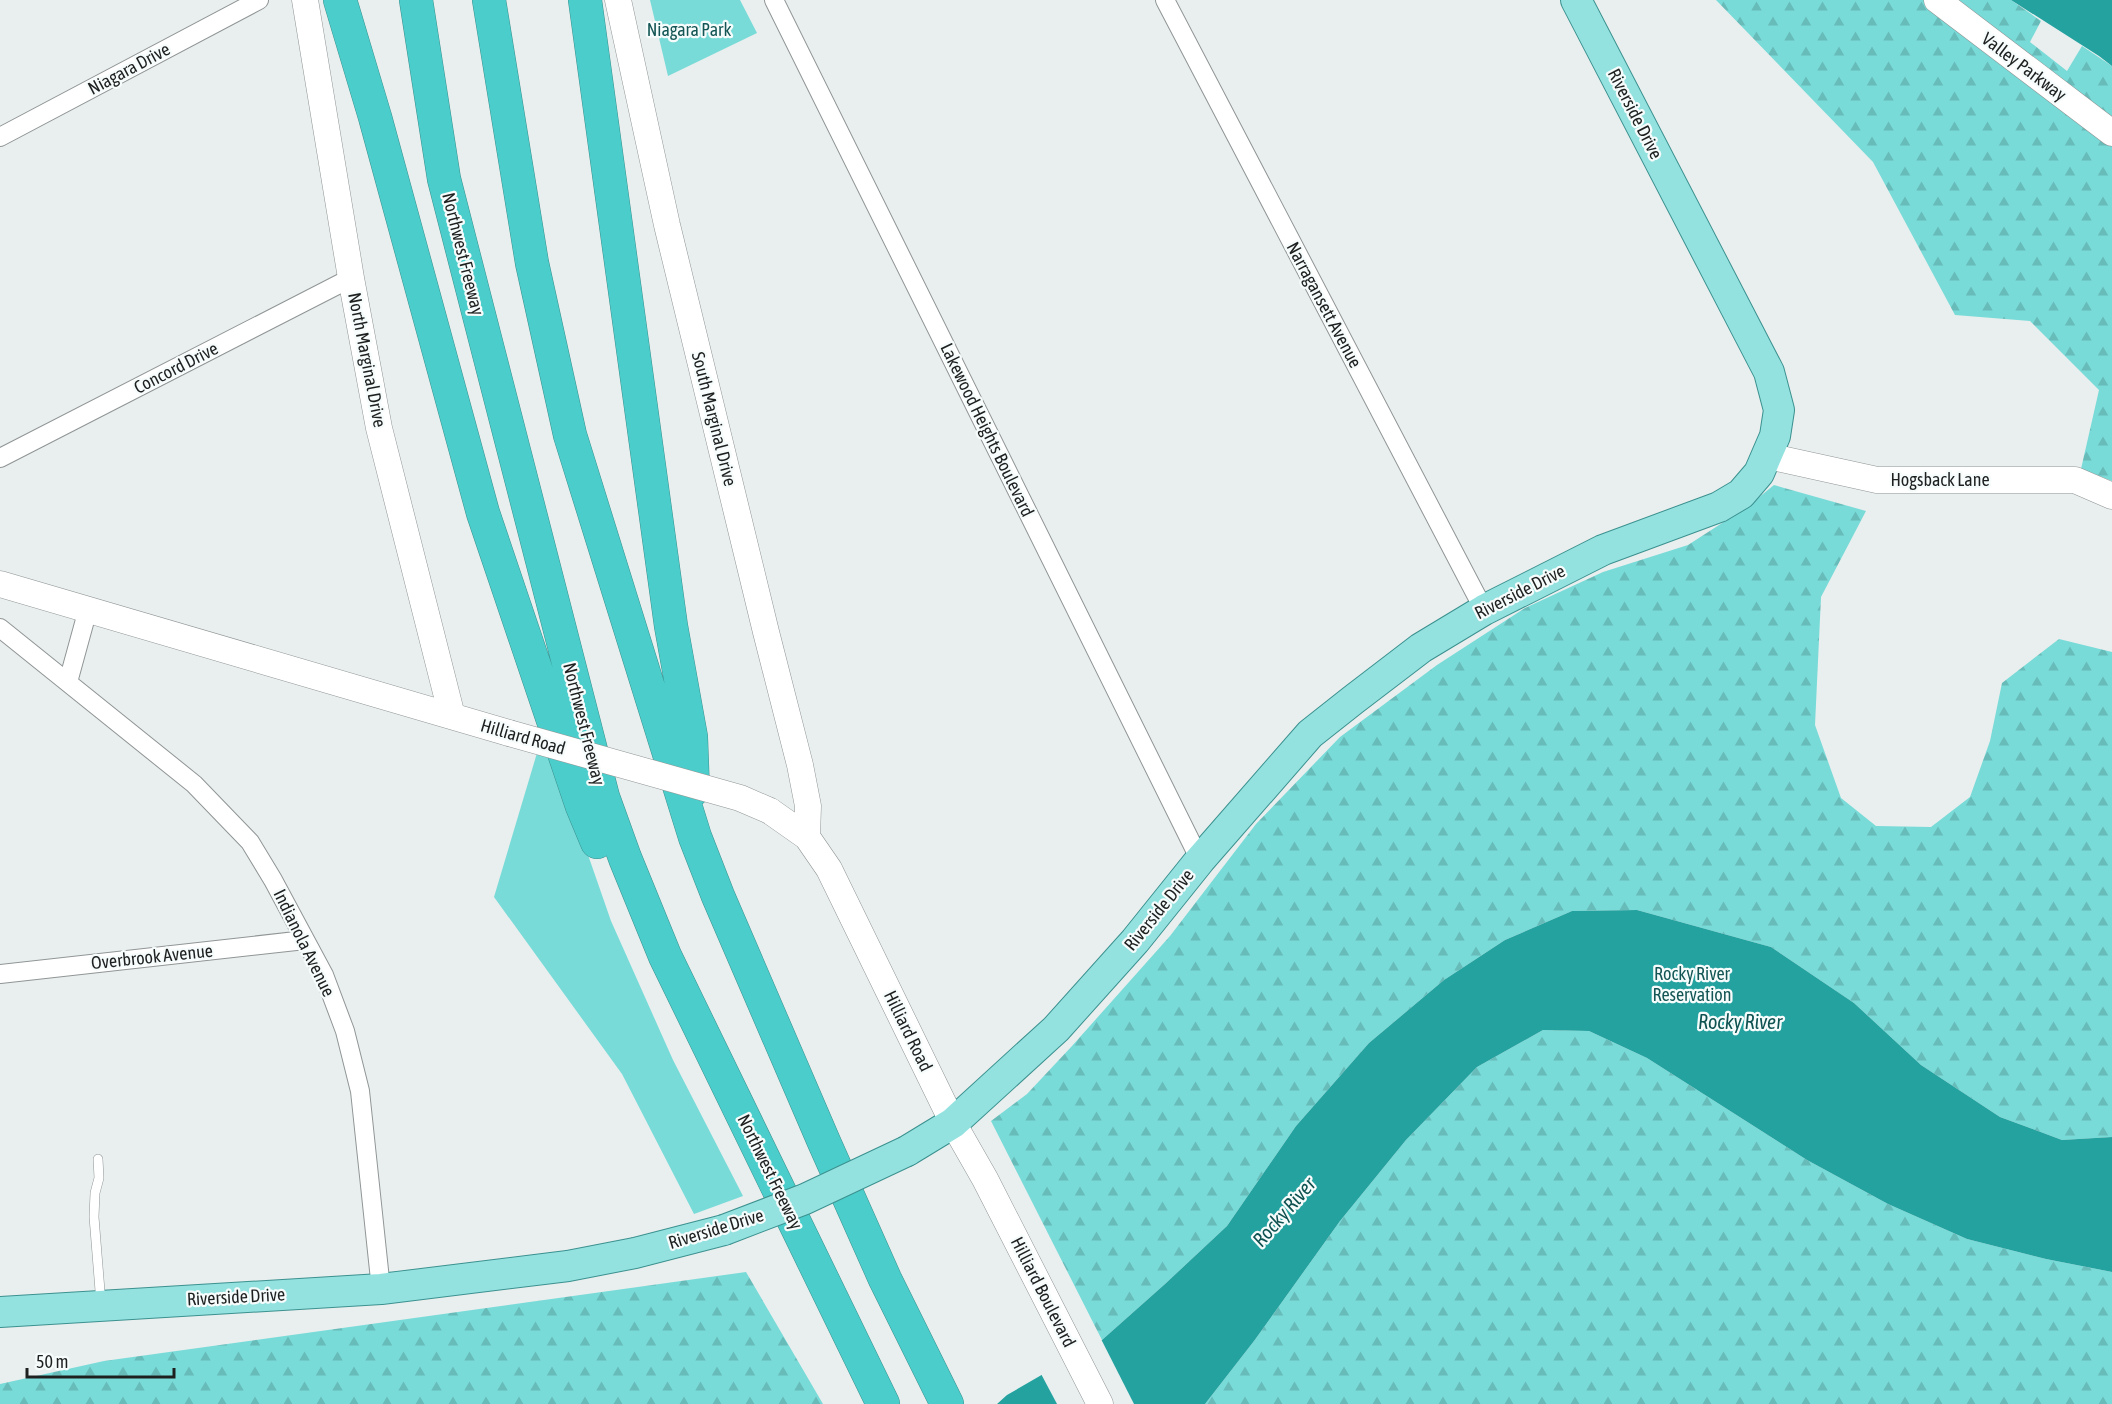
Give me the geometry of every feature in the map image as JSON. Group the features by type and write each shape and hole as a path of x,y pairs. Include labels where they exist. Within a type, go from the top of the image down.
{"highway":[{"path":"340,0 375,117 483,513 582,806 638,946 702,1070 812,1259"},
{"name":"Northwest Freeway","path":"416,0 444,179 603,797 665,956 883,1404"},
{"path":"489,0 532,263 570,435 695,837 732,928 885,1279 947,1404"},
{"path":"585,0 671,626 691,737 695,837"}],"main road":[{"name":"North Marginal Drive","path":"305,0 351,278 379,428 452,716"},
{"name":"South Marginal Drive","path":"618,0 667,225 800,765 807,806 807,837"},
{"name":"Riverside Drive","path":"0,1312 381,1289 568,1266 635,1253 724,1230 805,1199 907,1151 953,1123 1056,1029 1135,941 1200,860 1310,734 1421,648 1484,609 1603,550 1719,507 1741,494 1759,473 1775,436 1779,410 1769,372 1576,0"},
{"name":"Valley Parkway","path":"1937,0 2112,133"},
{"name":"Hogsback Lane","path":"1768,456 1877,480 2075,480 2112,496"},
{"name":"Hilliard Road","path":"0,584 740,798 770,811 807,837 829,869 953,1123 985,1179"},
{"name":"Hilliard Boulevard","path":"985,1179 1100,1404"}],"street":[{"name":"Niagara Drive","path":"0,137 258,0"},
{"name":"Lakewood Heights Boulevard","path":"774,0 1200,860"},
{"name":"Narragansett Avenue","path":"1165,0 1484,609"},
{"name":"Concord Drive","path":"0,458 351,278"},
{"path":"68,682 88,609"},
{"name":"Indianola Avenue","path":"0,627 194,784 250,842 324,975 345,1031 360,1091 381,1289"},
{"name":"Overbrook Avenue","path":"0,974 305,940"}],"lane":[{"path":"98,1159 99,1178 95,1193 94,1217 102,1306"}],"green space":[{"name":"Niagara Park","path":"650,0 740,0 757,33 668,76"},
{"path":"1716,0 2011,0 2041,21 2030,42 2067,71 2082,46 2112,66 2112,481 2081,469 2099,390 2030,321 1955,315 1873,162"},
{"path":"1774,485 1866,511 1821,597 1815,725 1841,798 1876,826 1931,827 1970,797 1990,741 2002,683 2059,639 2112,652 2112,1137 2062,1140 2000,1117 1921,1065 1854,1003 1771,947 1637,910 1572,911 1505,940 1444,980 1369,1043 1296,1126 1227,1226 1102,1340 991,1121 1027,1094 1072,1046 1170,936 1256,824 1340,737 1437,665 1525,608 1603,572 1688,545 1747,507"},
{"path":"537,753 554,757 611,921 673,1060 743,1196 694,1214 622,1074 494,897"},
{"path":"1543,1030 1589,1031 1647,1058 1807,1160 1888,1204 1967,1239 2046,1259 2112,1272 2112,1404 1205,1404 1254,1341 1340,1221 1406,1140 1477,1067"},
{"path":"746,1272 823,1404 0,1404 0,1384 104,1361"}],"water":[{"path":"2011,0 2112,0 2112,66 2099,56"},
{"name":"Rocky River","path":"1637,910 1771,947 1854,1003 1921,1065 2000,1117 2062,1140 2112,1137 2112,1272 2046,1259 1967,1239 1888,1204 1807,1160 1647,1058 1589,1031 1543,1030 1477,1067 1406,1140 1340,1221 1254,1341 1205,1404 997,1404 1007,1395 1102,1340 1227,1226 1296,1126 1369,1043 1444,980 1505,940 1572,911"}],"pier":[{"path":"1100,1337 1134,1404 1057,1404 1040,1372"}],"park label":[{"name":"Rocky River Reservation","path":"1692,984"}]}
